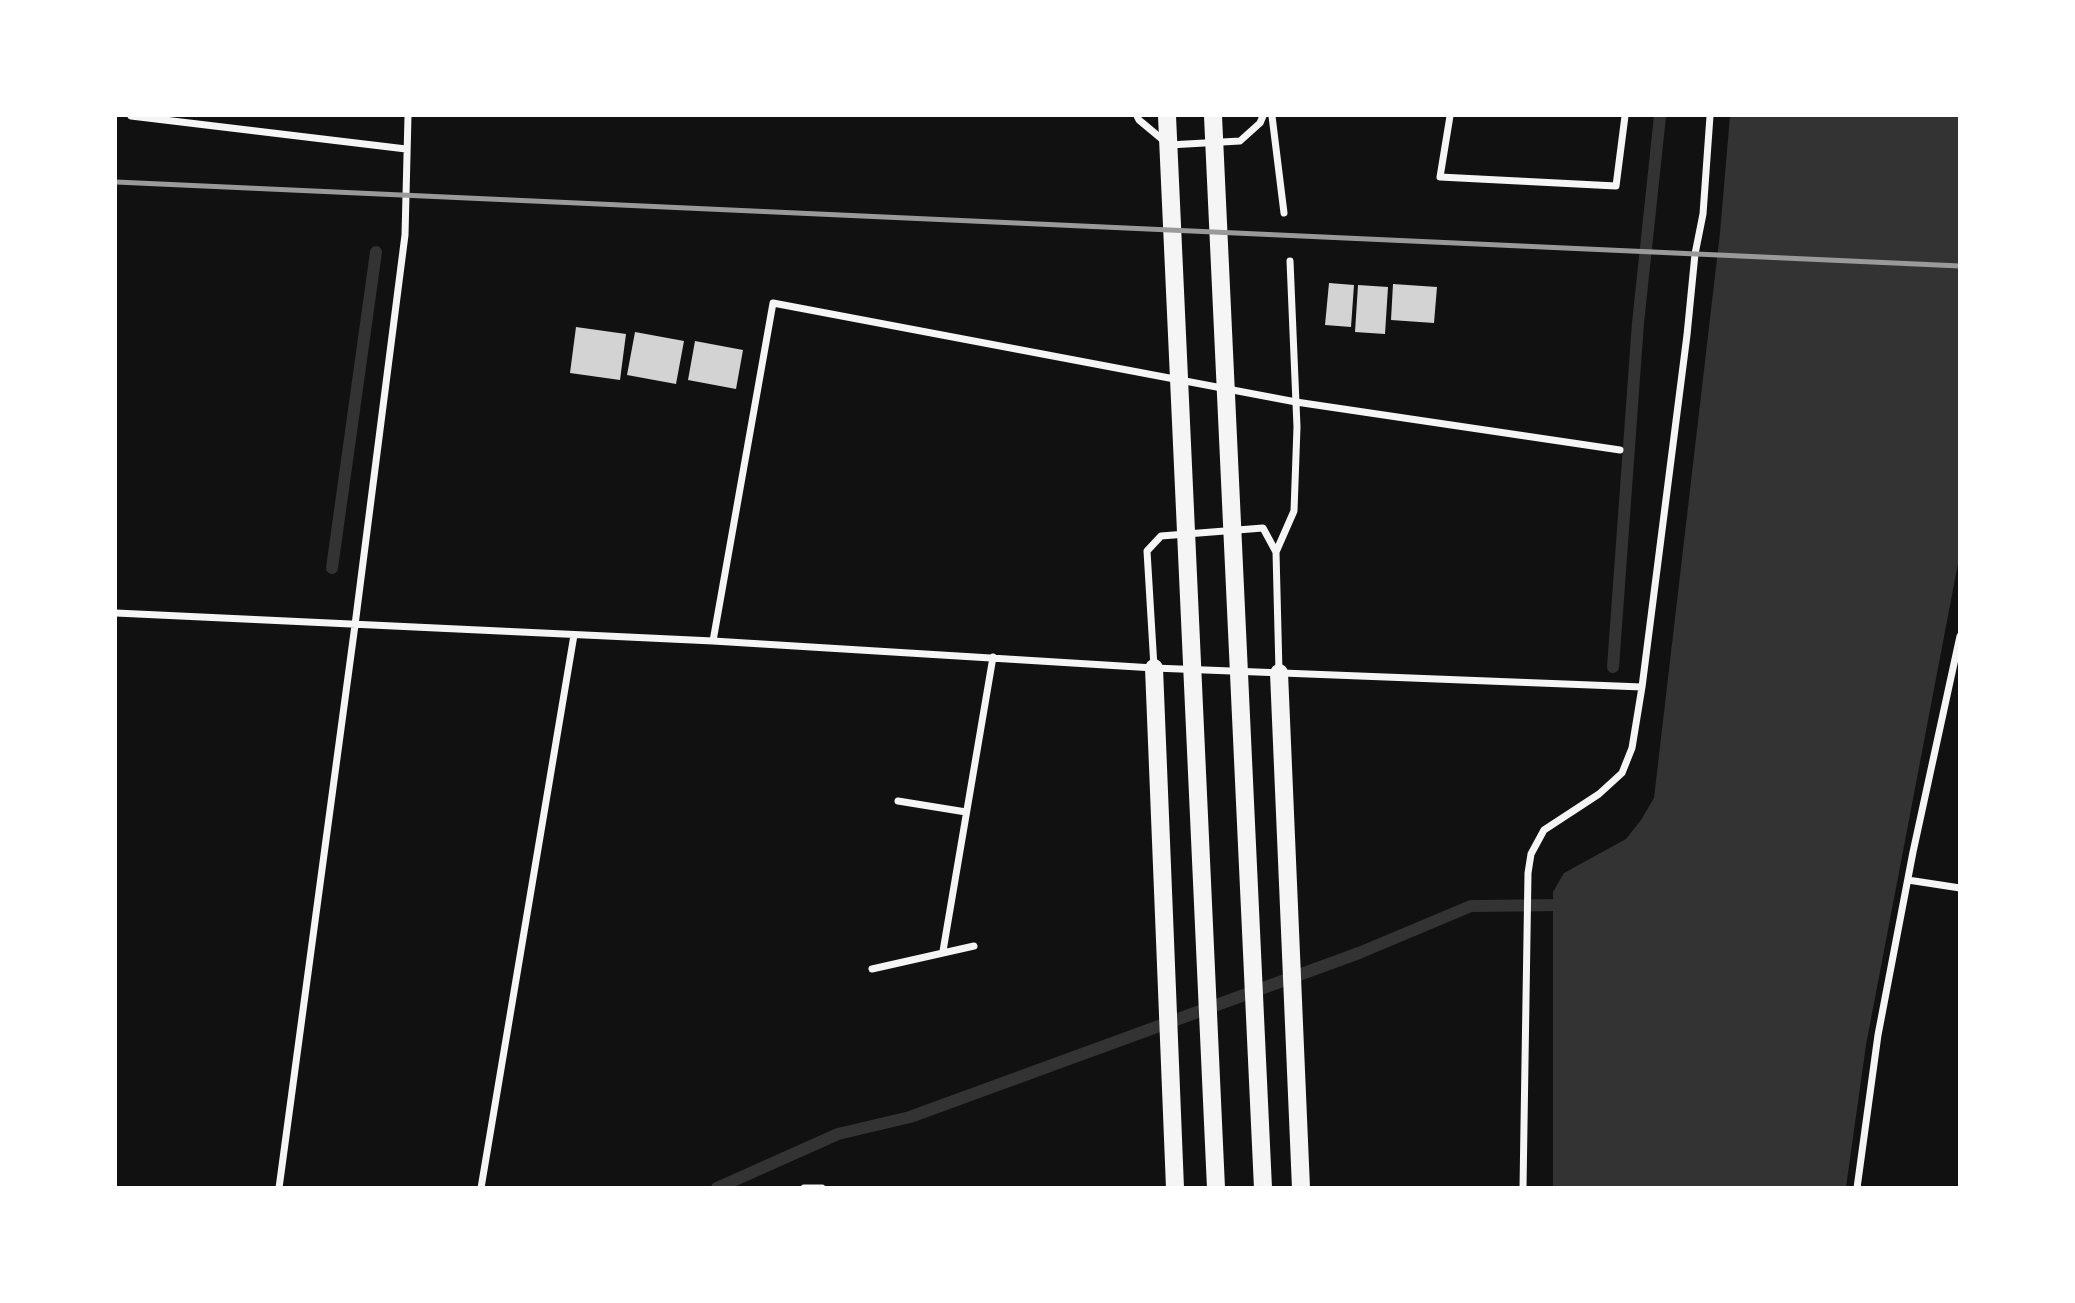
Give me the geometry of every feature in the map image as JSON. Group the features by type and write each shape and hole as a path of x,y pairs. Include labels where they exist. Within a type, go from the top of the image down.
{"main road":[{"path":"1167,116 1216,1188"},
{"path":"1213,116 1263,1188"},
{"path":"1154,668 1175,1188"},
{"path":"1279,673 1301,1188"}],"street":[{"path":"131,116 406,149"},
{"path":"279,1188 405,235 408,116"},
{"path":"1137,116 1169,145 1240,141 1261,123 1263,116"},
{"path":"1272,116 1284,213"},
{"path":"1450,116 1440,177 1616,186 1625,116"},
{"path":"1523,1188 1528,873 1531,854 1544,830 1599,794 1622,773 1632,748 1687,335 1695,254 1703,214 1710,116"},
{"path":"1279,673 1276,552 1294,510 1296,402 1290,261"},
{"path":"713,641 773,303 1296,402 1620,450"},
{"path":"1154,668 1147,551 1161,536 1263,528 1276,552"},
{"path":"116,613 713,641 1154,668 1642,687"},
{"path":"481,1188 574,635"},
{"path":"1857,1188 1878,1035 1959,636"},
{"path":"943,951 993,657"},
{"path":"898,802 967,812"},
{"path":"1908,880 1959,888"},
{"path":"872,969 974,946"},
{"path":"804,1188 822,1188"}],"shaded area":[{"path":"1730,116 1959,116 1959,558 1866,1045 1846,1187 1553,1187 1553,892 1564,873 1626,839 1654,798 1720,233"}],"building":[{"path":"1329,283 1354,285 1351,327 1325,325"},
{"path":"1393,284 1437,287 1434,323 1391,320"},
{"path":"1358,285 1388,287 1385,334 1355,332"},
{"path":"576,327 626,334 620,380 570,373"},
{"path":"635,332 684,341 676,384 627,375"},
{"path":"695,341 743,350 736,389 688,380"}],"waterway":[{"path":"1613,667 1638,323 1660,116"},
{"path":"332,568 376,252"},
{"path":"717,1188 838,1134 910,1117 1359,953 1471,906 1569,905"}],"railway":[{"path":"116,182 1960,266"}]}
